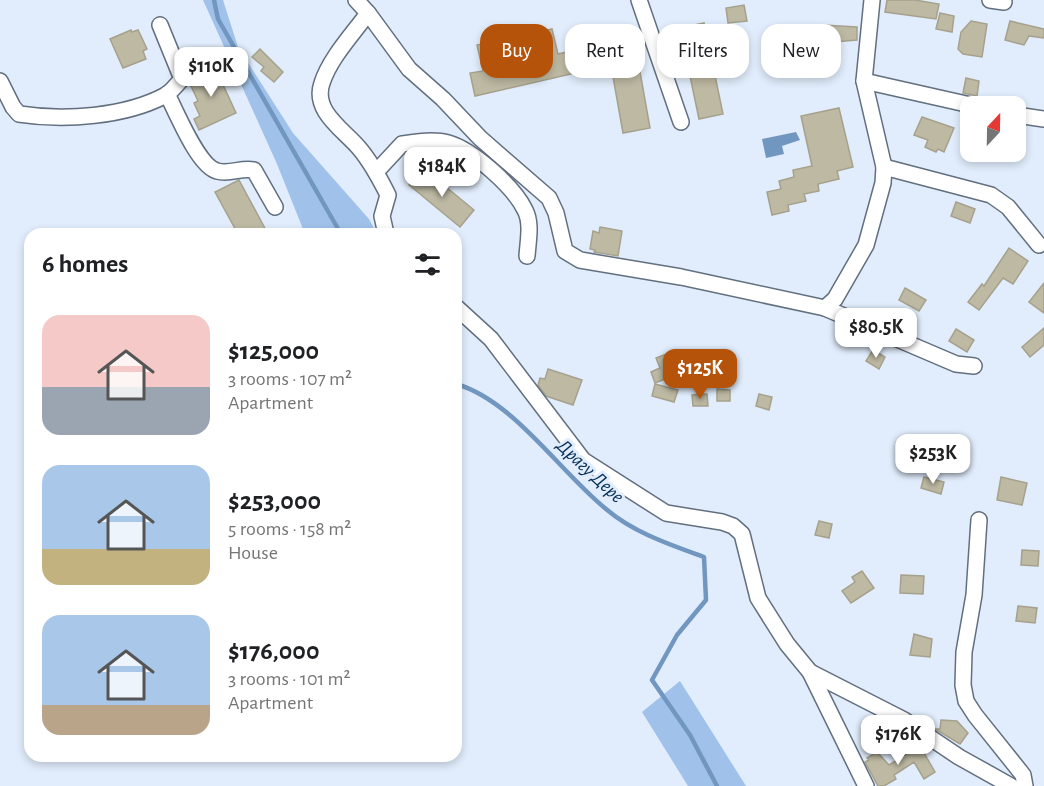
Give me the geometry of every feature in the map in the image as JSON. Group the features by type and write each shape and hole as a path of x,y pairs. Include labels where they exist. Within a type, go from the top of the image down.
{"street":[{"path":"356,0 409,69 443,99 480,138 549,198 556,213 565,251 580,260 681,277 825,308 956,364 974,366"},
{"path":"639,0 681,122"},
{"path":"825,308 835,299 866,246 883,183 884,167 864,81 872,0"},
{"path":"368,13 327,73 321,85 320,100 327,114 360,149 388,195 382,216 385,228"},
{"path":"0,81 19,114 32,116 86,115 129,108 167,94 182,78 160,25"},
{"path":"864,81 960,103"},
{"path":"167,94 204,164 217,171 233,172 246,168 254,170 275,207"},
{"path":"1026,116 1044,119"},
{"path":"376,172 402,144 447,143 464,149 506,184 526,210 529,226 527,256"},
{"path":"884,167 991,195 1008,207 1039,245"},
{"path":"462,312 491,339 583,460 666,513 733,525 742,534 758,598 787,644 810,672 867,786"},
{"path":"979,520 974,595 964,652 963,685 966,701 1023,775 1025,786"},
{"path":"810,672 903,720 959,757 1011,786"}],"shaded area":[{"path":"203,0 223,0 238,47 293,133 369,219 374,228 303,228 277,164"},
{"path":"796,132 800,140 782,146 784,154 766,158 762,139"},
{"path":"680,681 746,786 688,786 642,712"}],"building":[{"path":"887,0 915,0 939,4 936,19 885,12"},
{"path":"744,5 747,21 728,23 726,8"},
{"path":"940,13 954,16 952,32 936,29"},
{"path":"971,21 987,24 982,57 963,54 958,49 961,32"},
{"path":"1010,21 1044,29 1044,38 1029,36 1024,45 1005,40"},
{"path":"841,26 857,27 857,40 841,41"},
{"path":"131,30 132,32 138,30 147,49 143,51 146,59 123,68 110,39"},
{"path":"553,33 558,54 565,52 565,75 475,96 470,73 480,71 480,78 553,78"},
{"path":"260,49 283,72 274,82 261,71 264,67 252,57"},
{"path":"213,63 236,113 199,130 194,119 200,116 194,103 198,101 190,84 191,79 200,75 198,69"},
{"path":"613,78 641,78 650,128 623,133"},
{"path":"690,78 715,78 723,114 699,119"},
{"path":"966,78 979,81 977,96 963,93"},
{"path":"839,108 853,167 837,171 839,179 818,184 819,191 804,194 806,201 788,205 789,211 772,215 767,192 781,189 779,181 794,177 793,170 812,166 801,116"},
{"path":"922,117 954,128 944,152 938,149 936,152 925,147 928,140 914,135"},
{"path":"423,168 474,210 460,227 409,185"},
{"path":"239,180 265,228 235,228 215,192"},
{"path":"956,202 975,209 970,223 951,216"},
{"path":"600,227 622,231 618,256 594,252 595,250 590,249 593,231 599,233"},
{"path":"1009,248 1028,261 1013,284 1003,278 979,310 968,302 982,284 984,286"},
{"path":"1044,283 1044,313 1029,302"},
{"path":"905,288 926,300 919,311 899,300"},
{"path":"1044,328 1044,345 1030,357 1022,347"},
{"path":"956,329 974,340 967,352 949,341"},
{"path":"873,350 885,357 879,369 866,361"},
{"path":"672,352 680,373 655,383 651,372 660,368 656,358"},
{"path":"548,369 582,380 573,405 546,396 538,385 540,378 545,379"},
{"path":"655,384 678,390 674,402 652,396"},
{"path":"717,389 730,390 730,401 717,401"},
{"path":"707,394 708,406 693,406 692,395"},
{"path":"759,394 772,397 769,410 756,406"},
{"path":"924,477 944,482 941,494 921,488"},
{"path":"1001,477 1027,483 1022,505 997,500"},
{"path":"819,521 832,524 829,538 815,535"},
{"path":"1022,550 1039,551 1038,566 1021,565"},
{"path":"862,571 874,588 851,603 842,591 855,582 852,577"},
{"path":"901,575 924,576 923,594 900,593"},
{"path":"1018,606 1037,608 1035,623 1016,621"},
{"path":"914,634 932,639 930,657 910,655"},
{"path":"941,720 957,721 968,733 960,744 935,729 940,729"},
{"path":"920,746 935,772 924,779 914,762 894,775 896,779 884,786 878,786 865,762 869,760 867,758 877,752 889,765"}],"waterway":[{"name":"Драгу Дере","path":"214,0 218,19 338,228"},
{"name":"Драгу Дере","path":"462,386 477,392 497,405 535,439 589,494 628,525 653,538 704,557 706,600 677,635 652,680 690,735 717,786"}]}
